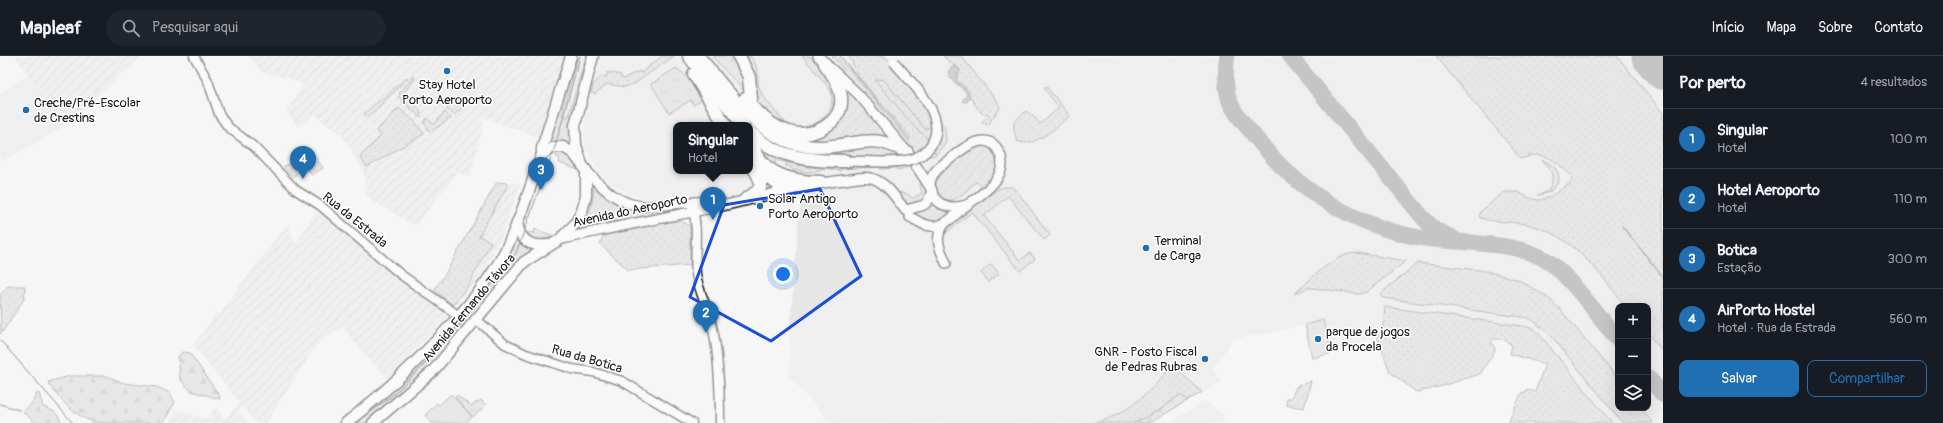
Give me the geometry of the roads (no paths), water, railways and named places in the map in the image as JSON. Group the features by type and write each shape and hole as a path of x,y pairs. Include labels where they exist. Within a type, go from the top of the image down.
{"highway":[{"path":"682,56 723,122"},
{"path":"689,56 741,122"},
{"path":"698,56 750,117 778,138 806,146 820,147 875,140 891,144 907,152"},
{"path":"708,56 738,92 761,115 779,128 801,135 813,133 834,119 842,102 840,90 821,60"},
{"path":"739,56 749,77 751,98"},
{"path":"753,138 790,156 813,160 848,161"},
{"path":"753,146 755,152 768,168 788,185"},
{"path":"753,164 788,185 821,182"},
{"path":"746,199 758,192 761,186 759,177 753,167"}],"main road":[{"name":"Avenida Fernando Távora","path":"346,423 406,373 459,316 488,279 504,252 517,222 542,154 542,148 571,56"},
{"name":"Avenida Fernando Távora","path":"373,423 433,371 524,262 559,240 575,224 582,211 586,196 584,167 576,144 575,124 593,56"},
{"path":"848,161 911,160 925,152 934,140 936,123 932,109 889,56"},
{"path":"821,60 859,95 907,152 938,202 947,207 960,208 969,204"},
{"path":"908,214 926,204 931,189 931,179 938,169 963,148 974,142 988,142 997,149 1001,156 1000,171 992,185 946,222 941,228 938,240 946,263"},
{"path":"542,154 555,146 563,147 573,153 584,167"},
{"name":"Avenida do Aeroporto","path":"584,167 608,193 620,201 635,206 654,207 691,202 730,203"},
{"path":"821,182 872,178 891,191 908,214 928,226 937,226 946,222"},
{"name":"Avenida do Aeroporto","path":"559,240 601,229 694,212 746,199 788,185"},
{"path":"517,222 519,233 525,240 539,246 549,245"}],"street":[{"name":"Rua da Estrada","path":"194,56 208,81 219,114 228,128 247,142 296,190 321,206 400,274 459,316"},
{"path":"691,202 694,212 696,274 702,300 713,329 720,390 720,423"},
{"name":"Rua da Botica","path":"476,320 505,344 526,354 572,369 593,372 622,381 692,423"}],"waterway":[{"path":"1622,226 1663,277"},
{"path":"0,404 19,410"}],"tram line":[{"path":"357,423 395,393 426,363 457,328 516,253 555,147 580,56"},
{"path":"840,56 909,139"},
{"path":"0,340 73,423"}],"place":[{"name":"Stay Hotel Porto Aeroporto","path":"447,71"},
{"name":"Creche/Pré-Escolar de Crestins","path":"26,110"},
{"name":"AirPorto Hostel","path":"303,179"},
{"name":"Botica","path":"541,190"},
{"name":"Solar Antigo Porto Aeroporto","path":"760,206"},
{"name":"Singular","path":"713,220"},
{"name":"Terminal de Carga","path":"1146,248"},
{"name":"Hotel Aeroporto","path":"706,333"},
{"name":"parque de jogos da Procela","path":"1318,339"},
{"name":"GNR - Posto Fiscal de Pedras Rubras","path":"1205,359"}]}
